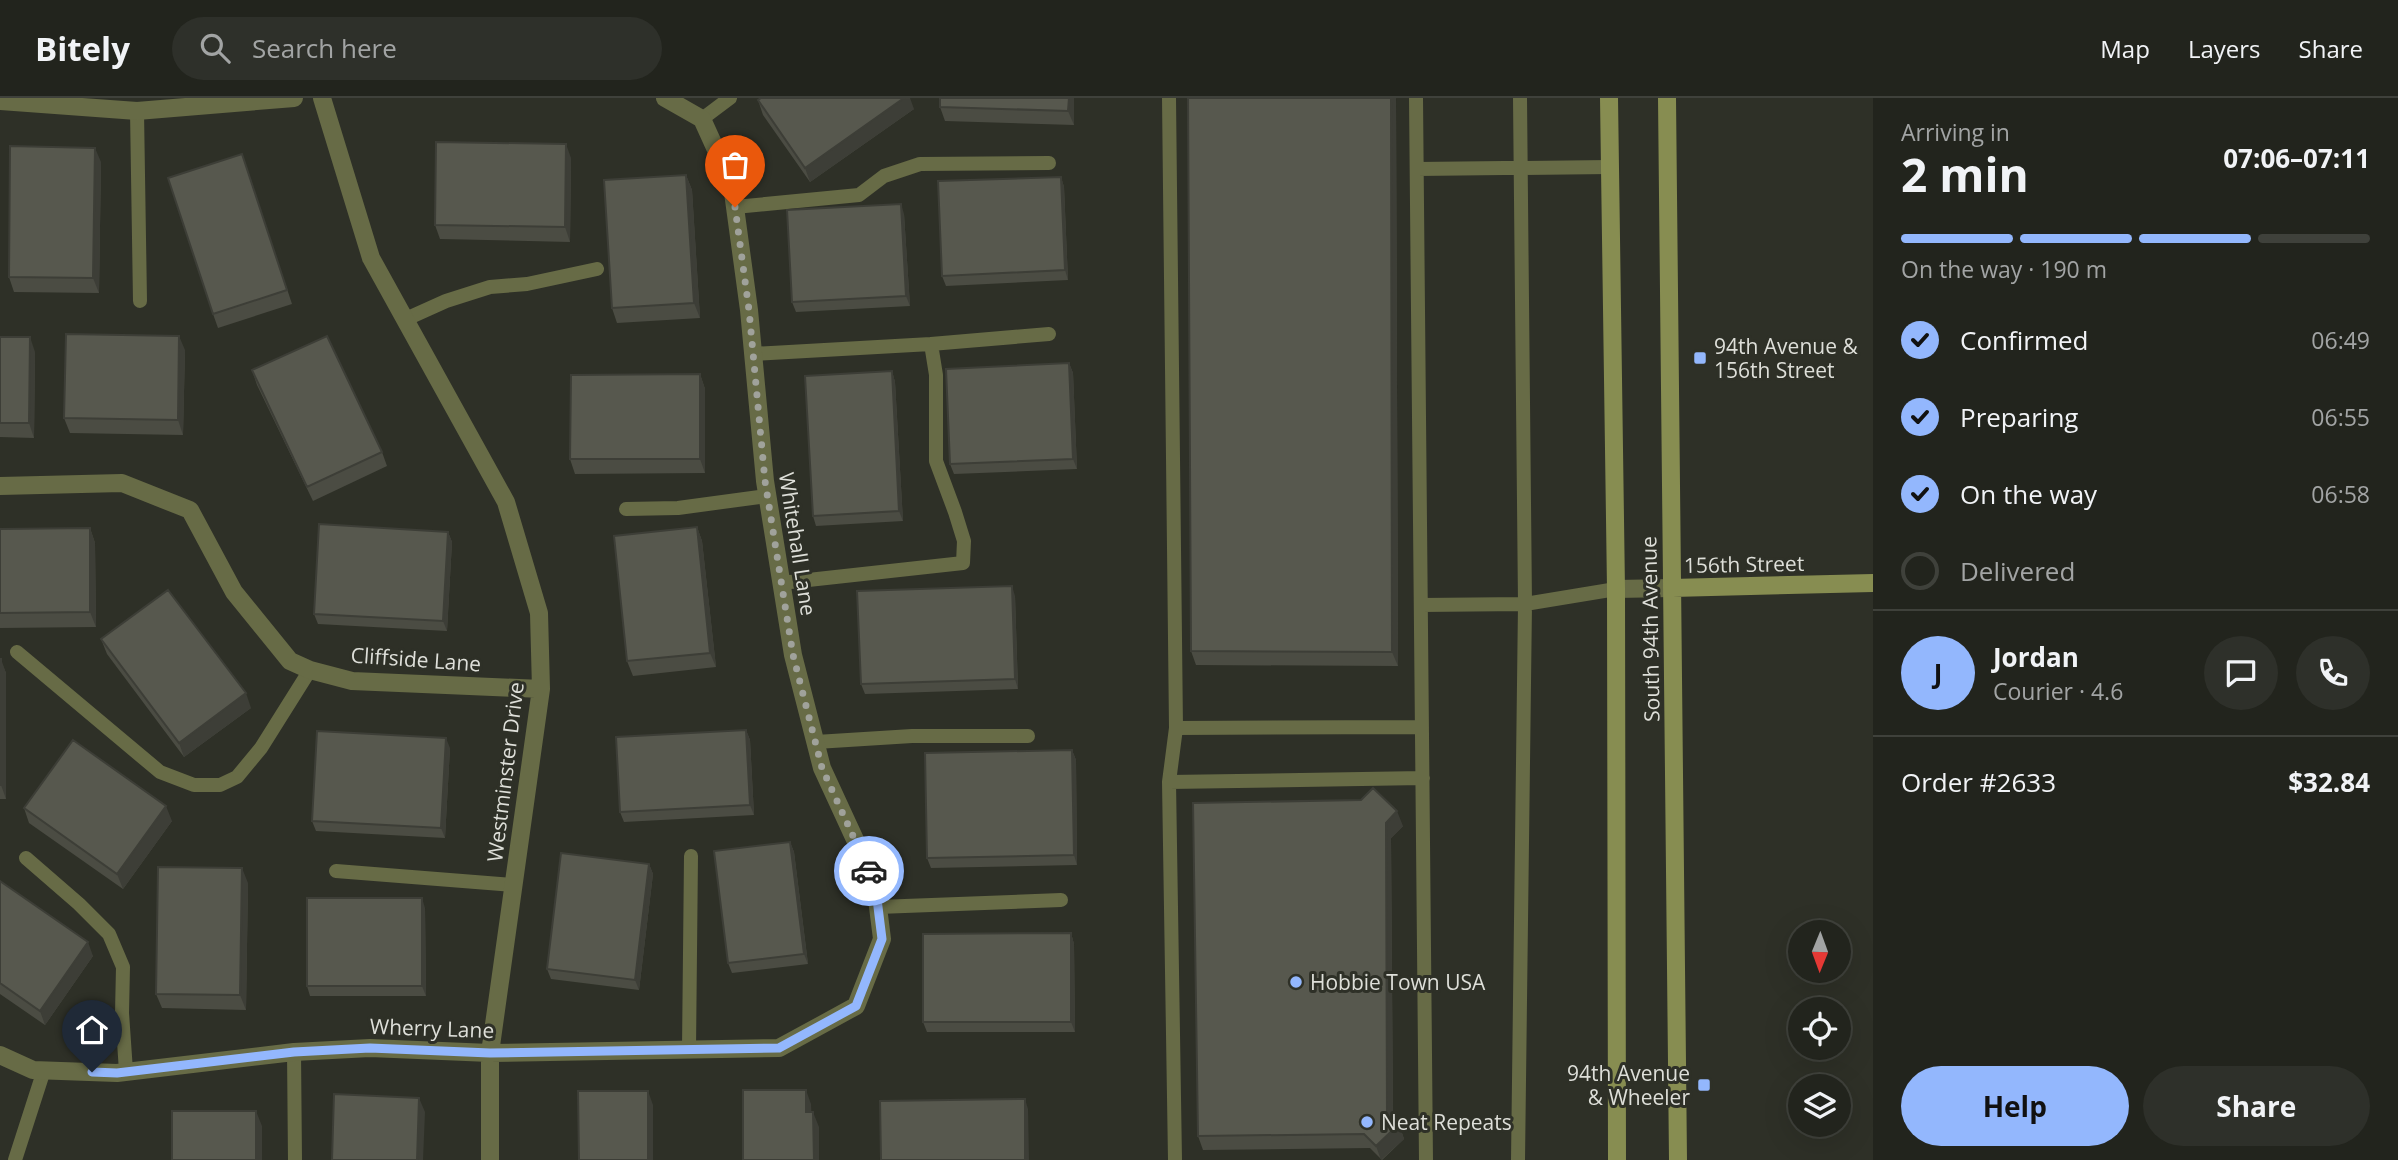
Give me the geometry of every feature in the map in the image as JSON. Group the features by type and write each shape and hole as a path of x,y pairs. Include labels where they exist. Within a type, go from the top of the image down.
{"street":[{"path":"0,101 136,111 294,98"},
{"name":"Westminster Drive","path":"322,98 372,258 506,502 539,613 541,689 490,1053 490,1160"},
{"path":"665,98 702,119"},
{"name":"South 94th Avenue","path":"1609,98 1616,589 1617,1160"},
{"name":"South 94th Avenue","path":"1667,98 1678,1160"},
{"name":"Whitehall Lane","path":"702,119 732,185 767,496 793,655 822,768 875,883 882,939 856,1006"},
{"name":"Cliffside Lane","path":"0,486 121,483 190,510 234,592 290,661 310,670 352,681 541,689"},
{"name":"156th Street","path":"1616,589 1873,583"},
{"name":"Wherry Lane","path":"0,1055 33,1070 126,1071 294,1052 370,1048 490,1053 779,1048 856,1006"}],"lane":[{"path":"702,119 728,98"},
{"path":"1169,98 1176,728 1169,782 1175,1160"},
{"path":"1416,98 1426,1160"},
{"path":"1518,1160 1525,604 1520,98"},
{"path":"136,111 140,302"},
{"path":"735,207 859,195 884,176 920,164 1049,163"},
{"path":"1417,169 1610,167"},
{"path":"405,318 490,287 527,284 597,269"},
{"path":"753,354 1049,334"},
{"path":"781,583 963,563 964,541 936,461 936,375 932,344"},
{"path":"626,509 678,508 767,496"},
{"path":"1421,605 1525,604 1616,589"},
{"path":"17,652 160,772 194,785 220,785 237,777 261,748 310,670"},
{"path":"1176,728 1422,727"},
{"path":"816,742 912,736 1028,736"},
{"path":"1169,782 1423,778"},
{"path":"689,1049 691,856"},
{"path":"26,858 109,934 123,967 122,1013 126,1071"},
{"path":"336,871 513,885"},
{"path":"878,908 1061,900"},
{"path":"294,1052 295,1160"},
{"path":"15,1160 44,1070"}],"building":[{"path":"904,98 805,168 758,100"},
{"path":"940,98 1069,98 1068,111 940,107"},
{"path":"1188,98 1391,98 1392,652 1191,651"},
{"path":"436,142 566,144 565,227 435,225"},
{"path":"10,146 95,148 93,278 9,277"},
{"path":"242,154 287,290 213,314 168,178"},
{"path":"686,175 694,303 612,308 604,180"},
{"path":"1061,177 1065,270 942,276 938,181"},
{"path":"901,204 906,296 792,302 787,210"},
{"path":"66,334 179,336 178,420 64,418"},
{"path":"327,336 382,452 307,487 252,370"},
{"path":"0,337 30,337 29,423 0,423"},
{"path":"1069,363 1073,459 950,464 946,369"},
{"path":"892,371 899,511 813,516 805,376"},
{"path":"700,374 700,459 570,459 571,375"},
{"path":"319,524 448,532 443,621 314,614"},
{"path":"697,527 710,653 627,661 614,536"},
{"path":"90,528 90,612 0,613 0,529"},
{"path":"1012,586 1015,679 861,684 857,591"},
{"path":"168,590 246,693 179,743 101,639"},
{"path":"1,659 1,785 0,785"},
{"path":"746,730 750,805 620,812 616,737"},
{"path":"317,731 446,738 441,828 312,821"},
{"path":"73,740 166,806 117,874 24,808"},
{"path":"1072,750 1074,855 927,858 925,753"},
{"name":"Hobbie Town USA","path":"1373,788 1397,811 1386,823 1387,1112 1399,1124 1376,1146 1364,1134 1198,1136 1193,803 1361,800"},
{"path":"790,842 804,954 728,963 714,851"},
{"path":"561,853 649,864 635,980 547,969"},
{"path":"158,867 242,868 240,995 156,994"},
{"path":"0,881 88,942 40,1011 0,983"},
{"path":"307,898 422,898 422,986 307,986"},
{"path":"1071,933 1071,1022 923,1022 923,934"},
{"path":"743,1090 806,1090 806,1112 813,1112 814,1160 743,1160"},
{"path":"578,1091 648,1091 648,1160 579,1160"},
{"path":"334,1094 419,1098 417,1160 332,1160"},
{"path":"1025,1099 1025,1160 881,1160 880,1101"},
{"path":"172,1111 256,1111 256,1160 172,1160"}],"way so far":[{"path":"735,207 749,310 765,481 793,655 822,768 869,871"}],"place":[{"name":"94th Avenue & 156th Street","path":"1700,358"},
{"name":"Hobbie Town USA","path":"1296,982"},
{"name":"94th Avenue & Wheeler","path":"1704,1085"},
{"name":"Neat Repeats","path":"1367,1122"}],"route":[{"path":"92,1072 117,1073 294,1052 370,1048 490,1053 779,1048 856,1006 882,939 875,883 869,871"}]}
